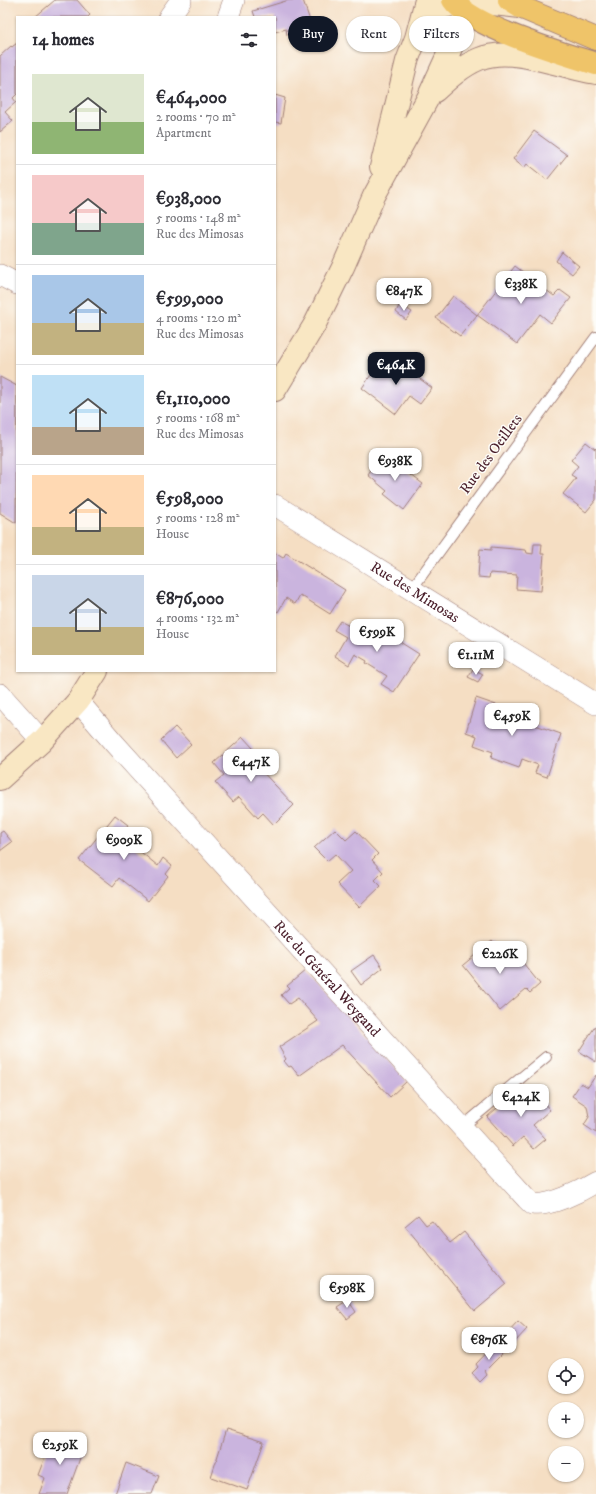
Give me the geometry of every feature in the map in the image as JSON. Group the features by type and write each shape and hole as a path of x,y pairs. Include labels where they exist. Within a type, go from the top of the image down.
{"main road":[{"path":"422,16 426,0"},
{"path":"463,3 499,30 596,64"},
{"path":"278,381 315,324 343,267 374,196 428,98 463,3"},
{"path":"430,16 438,9 463,3 514,4 596,39"},
{"path":"374,196 407,61 411,52"},
{"path":"428,98 454,74 479,59 500,54 519,56 596,73"},
{"path":"0,779 42,741 78,701 96,672"}],"street":[{"path":"170,16 181,0"},
{"path":"228,16 234,0"},
{"path":"0,275 16,283"},
{"name":"Rue des Mimosas","path":"276,506 596,704"},
{"path":"0,694 42,741"},
{"name":"Rue du Général Weygand","path":"78,701 119,749 532,1204 558,1199 596,1182"}],"lane":[{"name":"Rue des Oeillets","path":"411,590 596,337"},
{"path":"462,1127 546,1057"}],"building":[{"path":"55,0 77,0 90,15 89,16 36,16"},
{"path":"289,0 303,0 308,16 288,16 287,35 286,29 276,32 276,16 255,16 253,11"},
{"path":"16,44 16,95 13,98 16,102 5,112 13,121 0,132 0,56 11,46 12,47"},
{"path":"276,95 285,98 281,123 276,122"},
{"path":"534,131 567,155 547,180 527,164 524,168 513,159"},
{"path":"562,252 579,266 572,274 556,261"},
{"path":"515,266 554,296 560,290 571,298 551,323 540,314 517,344 477,315"},
{"path":"453,296 477,315 460,336 436,318"},
{"path":"400,304 412,312 406,320 396,312"},
{"path":"391,357 432,388 420,404 409,396 396,414 362,388 375,369 379,373"},
{"path":"0,377 16,385 16,523 0,513"},
{"path":"586,442 595,449 596,448 596,500 586,512 563,494 576,478 571,475 578,466 571,460"},
{"path":"383,454 423,484 404,510 384,494 387,491 368,475"},
{"path":"534,544 542,544 541,554 544,554 541,591 516,589 517,575 490,573 489,578 478,577 480,549 491,550 491,547 526,550 527,553 533,554"},
{"path":"286,553 345,590 330,614 300,595 295,604 286,598 278,612 276,611 276,554 283,558"},
{"path":"340,621 366,635 373,625 419,654 394,692 381,684 387,676 366,663 367,661 355,654 349,665 335,656 346,637 334,630"},
{"path":"473,669 483,674 478,682 468,677"},
{"path":"476,698 522,714 521,720 561,734 547,777 535,773 538,765 522,759 519,768 491,758 493,752 474,745 477,736 466,732"},
{"path":"175,727 191,744 176,758 161,740"},
{"path":"243,737 253,748 251,751 258,759 254,763 294,805 274,825 263,813 258,818 239,797 233,802 215,782 224,775 214,763"},
{"path":"115,815 128,825 120,835 158,866 163,858 172,866 166,874 168,876 148,901 119,878 113,886 79,860"},
{"path":"335,829 346,840 356,831 378,854 372,860 383,872 375,880 381,886 359,907 337,884 351,871 335,854 327,861 314,848"},
{"path":"3,831 12,842 0,851 0,833"},
{"path":"492,941 508,960 515,953 540,984 530,993 526,989 500,1011 463,965"},
{"path":"374,955 383,968 361,985 351,971"},
{"path":"306,970 407,1081 390,1097 342,1045 299,1076 291,1066 289,1067 284,1061 286,1059 279,1047 318,1021 298,998 289,1004 281,995 289,988 287,986"},
{"path":"596,1025 596,1062 579,1051"},
{"path":"596,1075 596,1133 584,1125 589,1117 587,1106 572,1096 581,1083 588,1087"},
{"path":"528,1085 550,1110 533,1125 546,1139 534,1149 523,1137 513,1146 487,1117 509,1097 511,1100"},
{"path":"418,1215 426,1225 432,1221 450,1243 464,1232 507,1284 475,1311 405,1226"},
{"path":"348,1300 356,1312 347,1319 337,1307"},
{"path":"518,1321 527,1329 514,1343 506,1334"},
{"path":"498,1341 507,1349 485,1371 487,1375 480,1382 472,1373 478,1367 476,1364"},
{"path":"226,1430 264,1442 247,1490 211,1477"},
{"path":"53,1436 84,1447 67,1494 39,1494 45,1478 38,1475"},
{"path":"126,1463 159,1476 152,1494 115,1494"}]}
